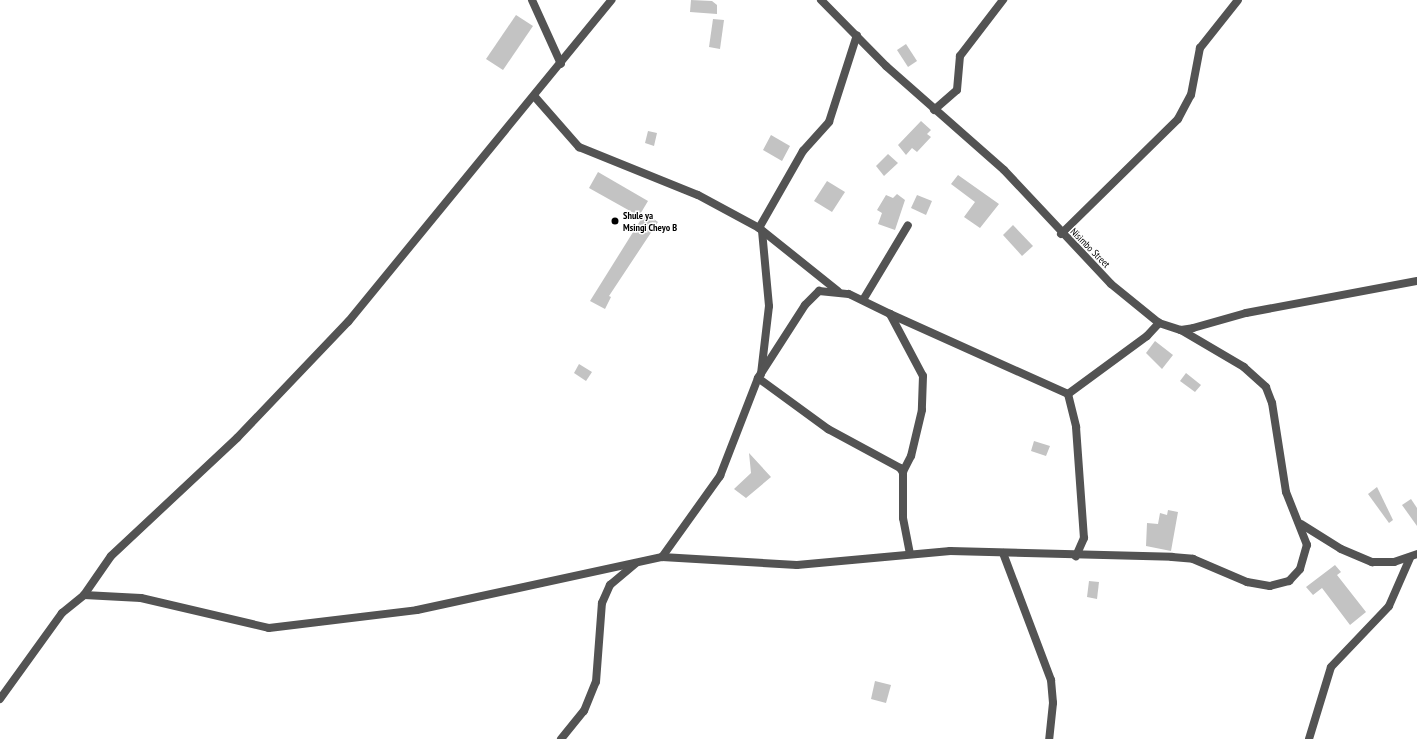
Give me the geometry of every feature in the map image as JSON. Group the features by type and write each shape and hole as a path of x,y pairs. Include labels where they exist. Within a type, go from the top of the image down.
{"street":[{"path":"532,0 561,64"},
{"path":"0,699 62,613 84,595 111,556 294,381 535,97 612,0"},
{"name":"Nisimbo Street","path":"84,595 141,598 269,628 417,610 662,557 797,565 910,553 1003,553 1185,558 1247,582 1270,586 1289,581 1300,569 1306,545 1301,524 1286,492 1272,403 1266,387 1244,367 1181,330 1159,323 1111,284 1061,234 1004,170 934,110 821,0"},
{"path":"934,110 957,90 960,56 1003,0"},
{"path":"1061,234 1178,119 1191,95 1200,48 1238,0"},
{"path":"760,376 768,306 760,230 799,157 829,122 857,35"},
{"path":"535,97 579,147 698,195 760,230 838,290 1068,394"},
{"path":"863,300 908,225"},
{"path":"1181,330 1246,313 1417,281"},
{"path":"662,557 720,476 760,376 813,296 819,291 838,290"},
{"path":"890,314 926,388 911,456 903,472 903,518 910,553"},
{"path":"1068,394 1147,336 1159,323"},
{"path":"760,376 828,429 903,472"},
{"path":"1068,394 1076,427 1084,538 1076,556"},
{"path":"1301,524 1341,549 1372,562 1382,564 1413,556"},
{"path":"1003,553 1051,680 1053,703 1049,739"},
{"path":"1309,739 1331,667 1389,606 1413,556"},
{"path":"562,739 584,711 596,682 602,603 620,575 639,562"}],"building":[{"path":"691,0 712,1 717,5 717,14 690,12"},
{"path":"516,15 533,26 503,70 486,59"},
{"path":"713,19 724,20 720,49 709,47"},
{"path":"906,44 917,61 908,67 897,50"},
{"path":"921,121 931,130 927,134 931,137 917,152 912,148 906,155 898,145"},
{"path":"648,131 657,133 654,146 645,143"},
{"path":"771,135 790,146 782,161 763,150"},
{"path":"888,154 898,163 884,176 876,166"},
{"path":"598,172 648,201 639,216 589,188"},
{"path":"958,175 999,204 980,228 964,217 975,202 951,184"},
{"path":"827,181 845,192 832,212 814,201"},
{"path":"897,194 905,200 895,230 878,224 882,213 877,210 886,195 893,198"},
{"path":"917,195 932,201 926,215 911,208"},
{"path":"645,213 658,222 609,296 611,297 605,309 590,301"},
{"path":"1013,225 1033,246 1022,256 1003,235"},
{"path":"1155,341 1173,355 1162,369 1146,353"},
{"path":"579,364 592,372 586,381 574,373"},
{"path":"1186,373 1201,385 1195,392 1180,381"},
{"path":"1034,441 1050,446 1046,456 1031,451"},
{"path":"749,453 771,477 746,498 734,489 751,473"},
{"path":"1377,487 1393,520 1389,523 1368,494"},
{"path":"1411,499 1417,508 1417,526 1402,505"},
{"path":"1168,510 1178,512 1171,551 1146,546 1147,523 1158,524 1160,513 1167,515"},
{"path":"1335,565 1341,572 1337,575 1366,612 1350,625 1322,588 1313,595 1306,587"},
{"path":"1089,581 1099,582 1097,599 1087,597"},
{"path":"875,681 891,685 886,703 871,699"}],"place":[{"name":"Shule ya Msingi Cheyo B","path":"615,221"}]}
